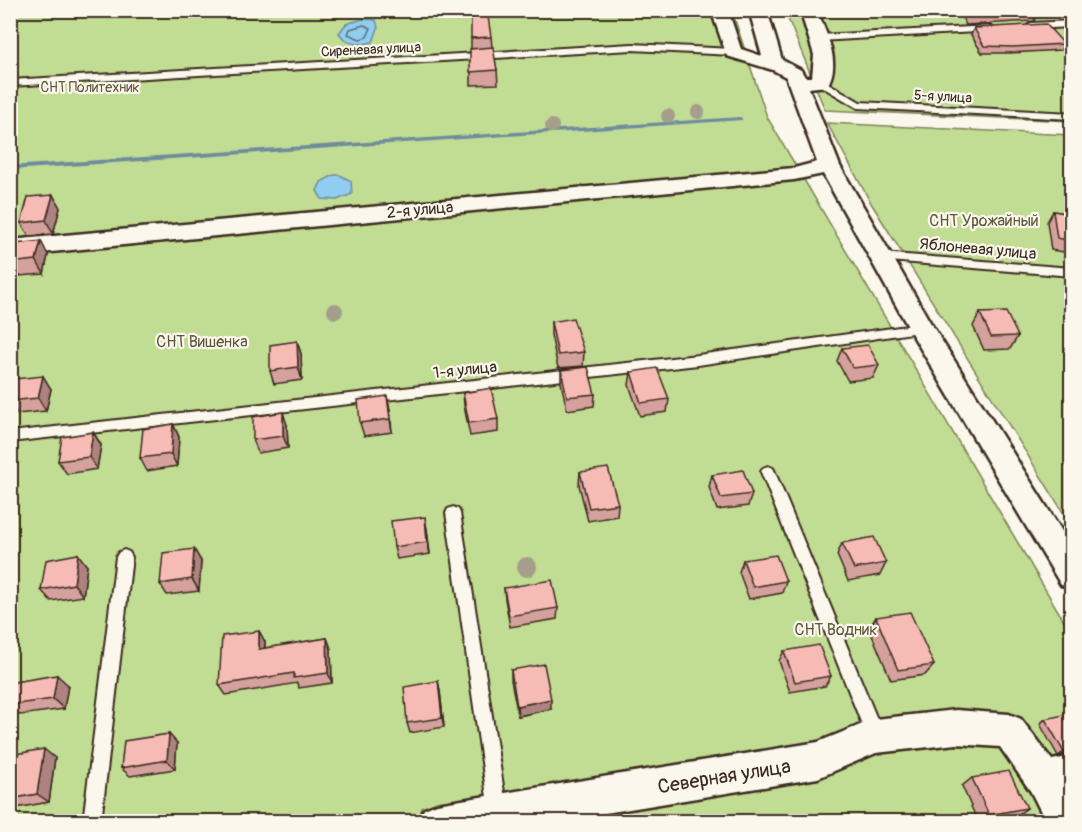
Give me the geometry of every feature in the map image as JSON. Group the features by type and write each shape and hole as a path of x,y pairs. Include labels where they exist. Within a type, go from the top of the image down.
{"street":[{"path":"719,10 733,52 787,68 808,82 830,166 921,328 1071,575"},
{"path":"758,10 772,63"},
{"path":"808,10 819,38 824,73 808,82"},
{"name":"2-я улица","path":"10,248 794,174 830,166"},
{"name":"Северная улица","path":"437,822 818,760 875,736 956,727 1009,731 1058,776"},
{"path":"1058,776 1065,822"}],"lane":[{"path":"1025,27 1071,24"},
{"path":"819,38 1002,28"},
{"name":"Сиреневая улица","path":"10,83 632,47 733,52"},
{"name":"5-я улица","path":"808,82 858,105 1071,116"},
{"name":"Яблоневая улица","path":"881,257 1071,272"},
{"name":"1-я улица","path":"10,437 698,360 921,328"},
{"path":"768,472 875,736"},
{"path":"453,513 498,811"},
{"path":"92,822 124,557"}],"green space":[{"path":"10,11 732,11 767,117 1071,633 1071,821 11,821"},
{"path":"785,11 1071,11 1071,121 825,110"},
{"name":"СНТ Урожайный","path":"827,123 1071,135 1071,525 871,203"}],"water":[{"path":"363,19 376,20 378,28 373,42 354,44 339,33 346,24"},
{"path":"334,175 340,175 351,181 352,194 337,200 322,199 317,191 321,182"}],"building":[{"path":"471,10 487,10 491,37 471,38"},
{"path":"970,10 995,10 970,12"},
{"path":"1046,24 1064,44 984,46 974,28"},
{"path":"493,47 497,70 470,72 470,49"},
{"path":"53,195 46,220 21,223 28,197"},
{"path":"1053,211 1071,214 1071,241 1057,238"},
{"path":"41,241 36,260 10,263 15,244"},
{"path":"1006,312 1018,336 991,337 980,313"},
{"path":"573,318 584,352 558,355 551,322"},
{"path":"297,341 298,367 270,371 270,345"},
{"path":"868,345 879,365 853,368 842,348"},
{"path":"588,367 595,394 567,397 561,370"},
{"path":"657,368 669,399 641,403 631,372"},
{"path":"43,376 38,398 10,401 14,379"},
{"path":"491,388 498,419 469,423 463,393"},
{"path":"387,396 390,419 360,423 358,400"},
{"path":"283,412 283,436 253,440 253,417"},
{"path":"173,424 171,454 140,458 143,429"},
{"path":"93,432 89,457 58,461 62,437"},
{"path":"608,468 618,504 589,508 580,472"},
{"path":"743,470 752,494 721,498 712,475"},
{"path":"425,517 427,542 394,547 391,521"},
{"path":"874,537 886,563 854,569 842,543"},
{"path":"194,549 192,579 160,584 163,553"},
{"path":"78,554 74,584 41,590 46,560"},
{"path":"776,555 786,581 753,587 743,560"},
{"path":"552,580 558,608 509,616 504,588"},
{"path":"910,612 934,665 898,670 876,617"},
{"path":"259,631 259,649 327,638 328,673 294,678 294,673 219,685 222,636"},
{"path":"819,645 831,676 795,682 784,651"},
{"path":"544,664 551,699 517,706 511,670"},
{"path":"57,675 53,699 10,705 14,682"},
{"path":"438,681 442,718 407,723 404,687"},
{"path":"1068,714 1071,720 1071,750 1064,752 1045,719"},
{"path":"169,734 167,760 121,768 124,741"},
{"path":"44,749 37,794 10,799 10,755"},
{"path":"1009,771 1027,808 989,815 972,778"}],"waterway":[{"path":"10,168 740,119"}],"park label":[{"name":"СНТ Политехник","path":"90,87"},
{"name":"СНТ Вишенка","path":"202,341"},
{"name":"СНТ Водник","path":"836,629"}]}
